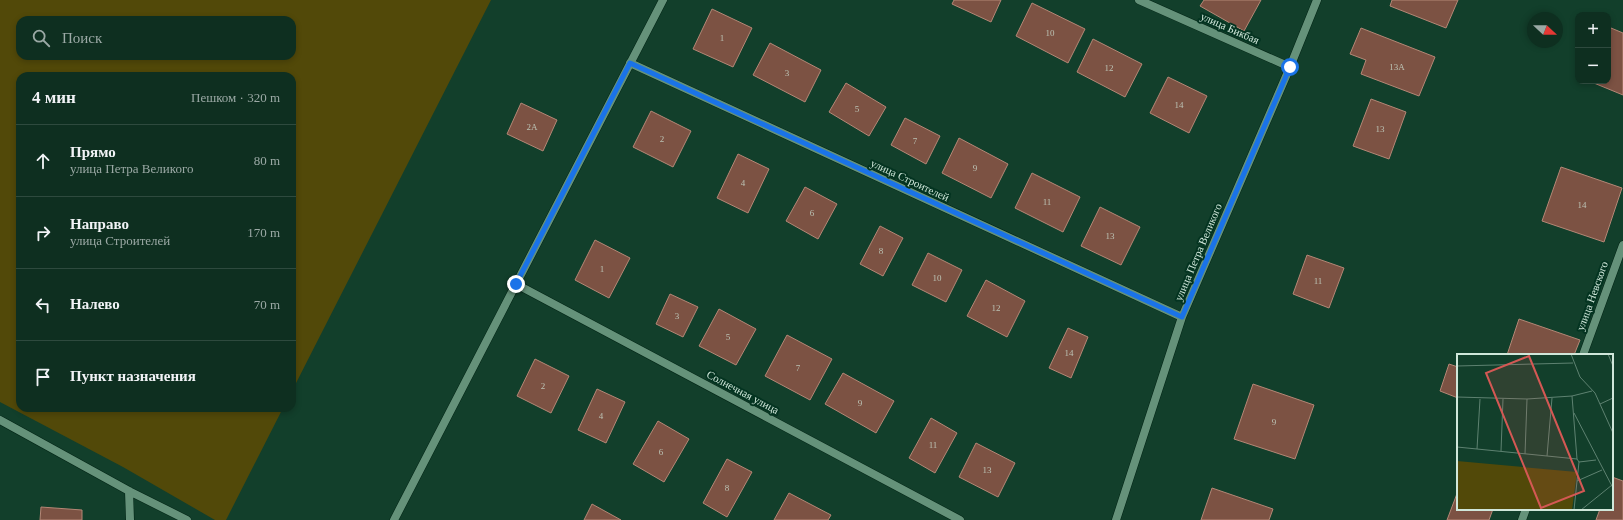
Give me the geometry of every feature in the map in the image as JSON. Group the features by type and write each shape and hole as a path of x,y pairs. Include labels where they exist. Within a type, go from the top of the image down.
{"street":[{"path":"394,520 662,0"},
{"name":"улица Бикбая","path":"1139,0 1290,67"},
{"name":"улица Петра Великого","path":"1116,520 1182,317 1290,67 1317,0"},
{"name":"улица Строителей","path":"630,63 1182,317"},
{"name":"улица Невского","path":"1582,354 1623,245"},
{"name":"Солнечная улица","path":"516,284 960,520"},
{"path":"0,420 129,491 187,520"},
{"path":"129,491 130,520"},
{"path":"1522,520 1526,510"}],"shaded area":[{"path":"0,0 491,0 296,383 296,72 16,72 16,410 0,402"},
{"path":"19,412 281,412 226,520 215,520 123,467"}],"building":[{"path":"954,0 1001,0 991,22 952,4"},
{"path":"1204,0 1261,0 1244,31 1200,6"},
{"path":"1392,0 1458,0 1446,28 1390,6"},
{"path":"1032,3 1085,29 1068,63 1016,36"},
{"path":"712,9 752,28 733,67 693,49"},
{"path":"1361,28 1435,57 1419,96 1361,74 1366,60 1350,54"},
{"path":"1611,28 1623,33 1623,95 1596,84 1611,84"},
{"path":"1093,39 1142,64 1125,97 1077,72"},
{"path":"770,43 821,70 805,102 753,75"},
{"path":"1168,77 1207,96 1189,133 1150,113"},
{"path":"846,83 886,107 869,136 829,112"},
{"path":"1371,99 1406,112 1389,159 1353,146"},
{"path":"521,103 557,120 543,151 507,134"},
{"path":"651,111 691,131 673,167 633,147"},
{"path":"905,118 940,136 926,164 891,145"},
{"path":"959,138 1008,164 991,198 942,173"},
{"path":"738,154 769,169 748,213 717,198"},
{"path":"1561,167 1622,188 1604,242 1542,221"},
{"path":"1032,173 1080,197 1063,232 1015,208"},
{"path":"805,187 837,204 818,239 786,221"},
{"path":"1100,207 1140,227 1121,265 1081,246"},
{"path":"880,226 903,238 883,276 860,264"},
{"path":"595,240 630,258 609,298 575,280"},
{"path":"928,253 962,270 946,302 912,285"},
{"path":"1307,255 1344,268 1329,308 1293,294"},
{"path":"986,280 1025,301 1007,337 967,316"},
{"path":"670,294 698,307 683,337 656,324"},
{"path":"719,309 756,329 736,365 699,346"},
{"path":"1519,319 1580,340 1574,354 1507,354"},
{"path":"1068,328 1088,337 1071,378 1049,368"},
{"path":"787,335 832,359 810,400 765,376"},
{"path":"535,359 569,376 551,413 517,396"},
{"path":"1449,364 1457,367 1457,398 1440,391"},
{"path":"843,373 894,401 876,433 825,404"},
{"path":"1253,384 1314,405 1295,459 1234,439"},
{"path":"597,389 625,402 606,443 578,430"},
{"path":"931,418 957,433 935,473 909,458"},
{"path":"658,421 689,439 664,482 633,464"},
{"path":"976,443 1015,463 998,497 959,477"},
{"path":"727,459 752,472 727,517 703,503"},
{"path":"1613,477 1623,481 1623,520 1596,520 1600,510 1613,510"},
{"path":"1212,488 1273,509 1269,520 1201,520"},
{"path":"789,493 831,515 828,520 774,520"},
{"path":"1457,494 1457,510 1493,510 1489,520 1447,520"},
{"path":"592,504 621,520 584,520"},
{"path":"41,507 82,510 82,520 40,520"}],"route":[{"path":"516,284 630,63 1182,317 1290,67"}]}
